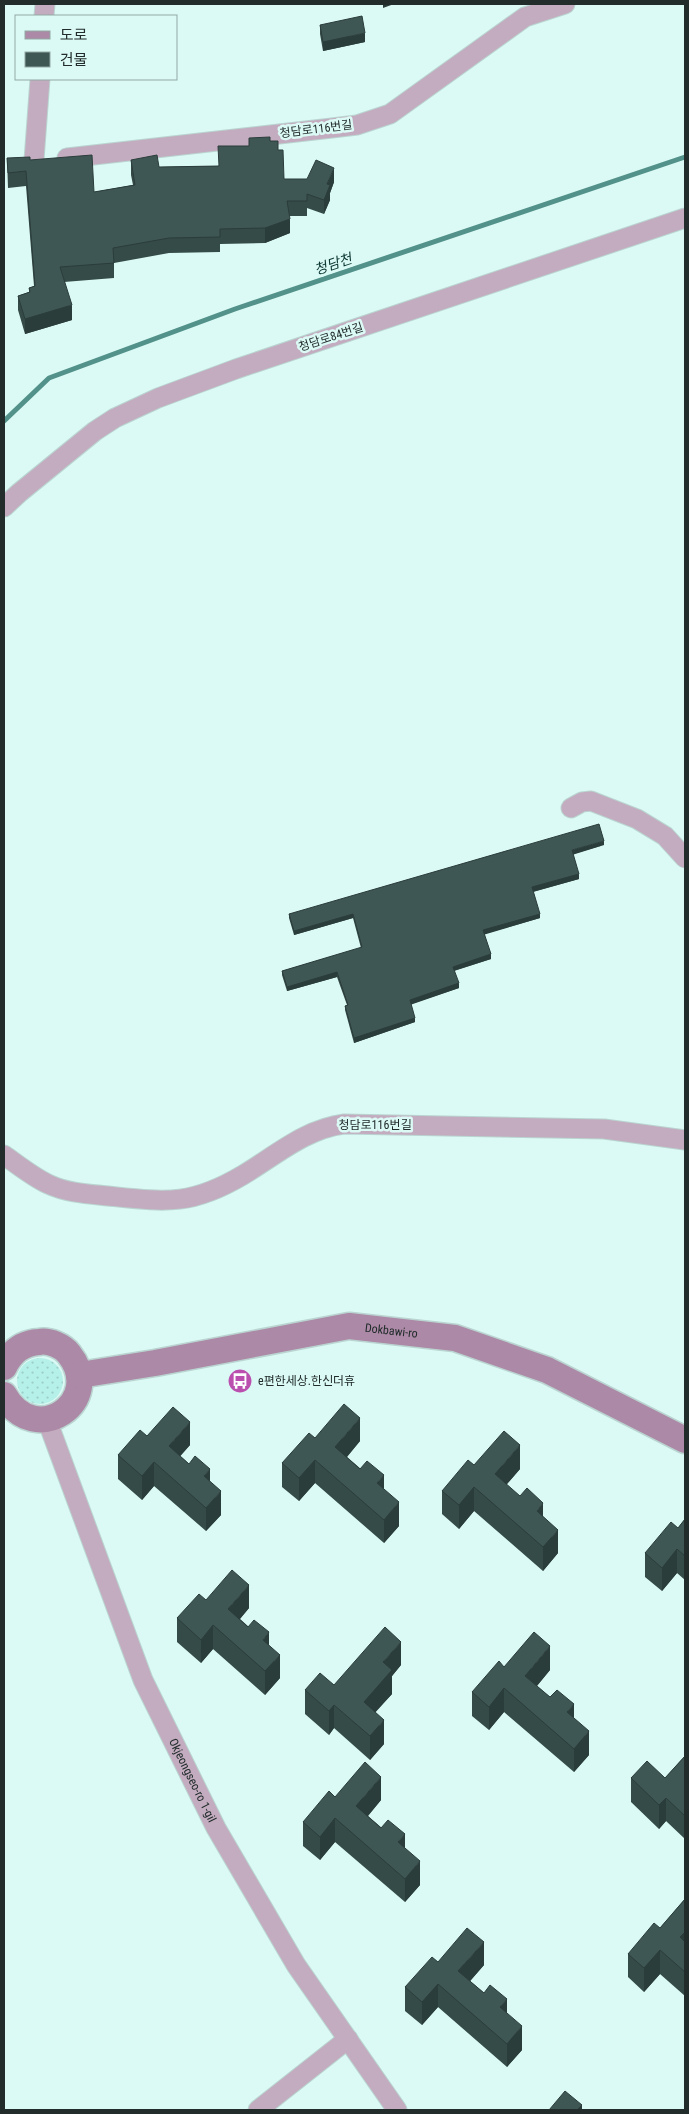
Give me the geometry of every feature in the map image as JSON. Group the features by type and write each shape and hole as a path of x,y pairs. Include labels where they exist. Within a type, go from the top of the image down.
{"main road":[{"name":"Dokbawi-ro","path":"80,1375 155,1363 349,1326 455,1338 538,1366 685,1440"},
{"path":"4,1367 8,1357 18,1348 30,1342 43,1341 56,1344 67,1352 75,1362 80,1375 76,1399 59,1416 47,1420 34,1420 22,1415 11,1407 4,1395"}],"street":[{"name":"청담로116번길","path":"40,80 27,160 127,152 357,125 390,114 525,17 565,4"},
{"name":"청담로84번길","path":"4,507 19,492 95,431 116,418 158,398 236,369 685,218"},
{"path":"570,808 582,802 591,801 637,820 659,831 685,858"},
{"name":"청담로116번길","path":"4,1155 47,1184 61,1189 92,1194 174,1201 209,1193 245,1174 316,1130 344,1124 604,1129 685,1140"},
{"name":"Okjeongseo-ro 1-gil","path":"47,1420 143,1680 216,1828 296,1965 397,2110"},
{"path":"258,2110 348,2039"}],"shaded area":[{"path":"35,1358 45,1358 59,1368 63,1381 59,1394 53,1400 45,1404 35,1404 21,1394 17,1386 17,1376 27,1362"}],"building":[{"path":"362,16 365,33 323,42 320,25"},
{"path":"270,137 270,141 278,141 278,150 283,150 284,179 307,179 316,160 334,168 327,184 330,185 324,200 307,194 307,201 287,201 290,219 265,228 220,229 220,237 169,238 113,248 114,263 60,267 72,305 25,319 18,296 30,292 29,288 35,286 26,171 8,173 7,158 30,157 30,160 92,155 94,192 135,185 131,160 157,155 159,167 219,166 218,146 249,146 249,138"},
{"path":"599,824 604,841 572,850 579,874 532,887 540,914 483,930 491,954 453,967 459,983 410,1000 415,1018 354,1038 345,1006 348,1005 337,972 287,987 282,971 362,947 353,914 294,931 289,914"},
{"path":"344,1404 360,1418 335,1447 360,1469 367,1461 384,1475 377,1483 399,1502 384,1520 315,1460 299,1478 282,1463 309,1433 315,1438"},
{"path":"173,1407 190,1422 169,1446 189,1464 195,1456 210,1469 204,1476 221,1491 206,1508 154,1462 142,1476 118,1455 140,1430 147,1436"},
{"path":"504,1431 520,1445 495,1474 520,1496 527,1488 543,1503 537,1511 558,1530 543,1547 474,1487 459,1505 442,1491 468,1460 474,1465"},
{"path":"685,1519 685,1556 677,1549 662,1568 645,1553 671,1522 678,1528"},
{"path":"232,1570 249,1585 228,1609 248,1627 254,1620 269,1632 263,1640 280,1655 265,1671 213,1625 201,1640 177,1618 199,1594 206,1600"},
{"path":"385,1627 401,1642 383,1662 392,1670 364,1702 384,1720 370,1736 334,1705 329,1711 305,1690 320,1673 334,1685"},
{"path":"534,1632 550,1646 525,1676 550,1697 557,1690 574,1704 567,1712 589,1731 574,1749 504,1688 489,1707 472,1692 499,1661 504,1667"},
{"path":"685,1756 685,1816 666,1798 659,1805 631,1778 647,1761 665,1778"},
{"path":"365,1762 381,1777 356,1806 381,1828 388,1820 405,1834 398,1842 420,1861 405,1879 335,1818 320,1837 303,1822 329,1791 335,1797"},
{"path":"685,1899 685,1932 680,1937 685,1942 685,1972 660,1950 644,1968 628,1954 654,1923 660,1928"},
{"path":"467,1928 484,1942 458,1971 484,1993 490,1985 507,1999 500,2007 522,2026 507,2044 438,1984 422,2002 405,1987 432,1957 438,1962"},
{"path":"565,2091 582,2105 577,2110 549,2110"}],"waterway":[{"name":"청담천","path":"4,421 49,378 235,309 685,157"}],"place":[{"name":"e편한세상.한신더휴","path":"240,1381"}]}
